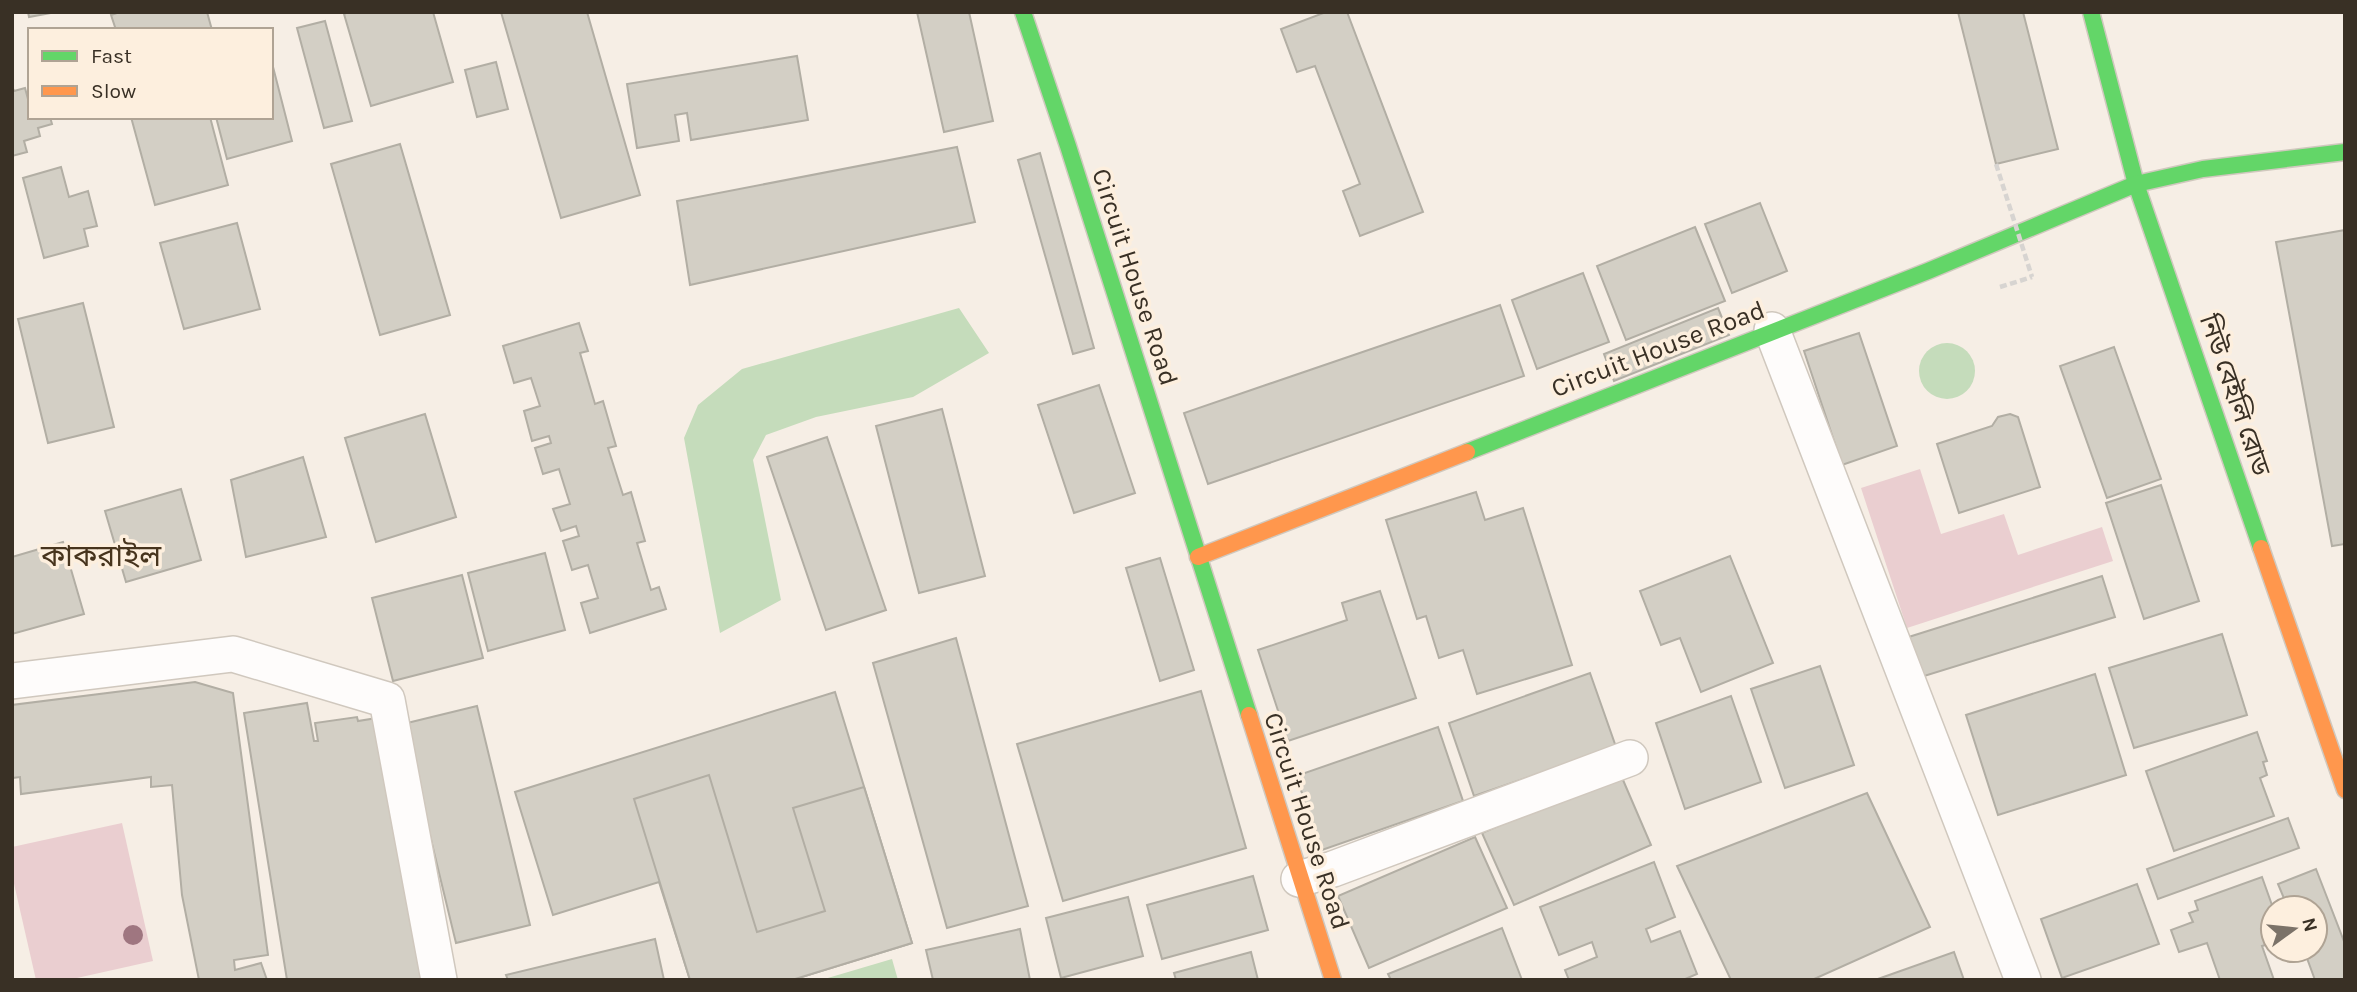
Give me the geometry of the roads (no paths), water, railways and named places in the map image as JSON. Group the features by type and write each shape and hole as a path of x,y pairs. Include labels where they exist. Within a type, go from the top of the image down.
{"street":[{"name":"Circuit House Road","path":"1023,12 1333,980"},
{"name":"নিউ বেইলি রোড","path":"2091,12 2136,184 2345,790"},
{"name":"Circuit House Road","path":"1198,557 1928,271 2136,184 2203,169 2345,152"},
{"path":"1772,330 2023,980"},
{"path":"12,681 233,654 387,701 439,980"},
{"path":"1299,879 1630,758"}],"district":[{"name":"কাকরাইল","path":"101,556"}]}
